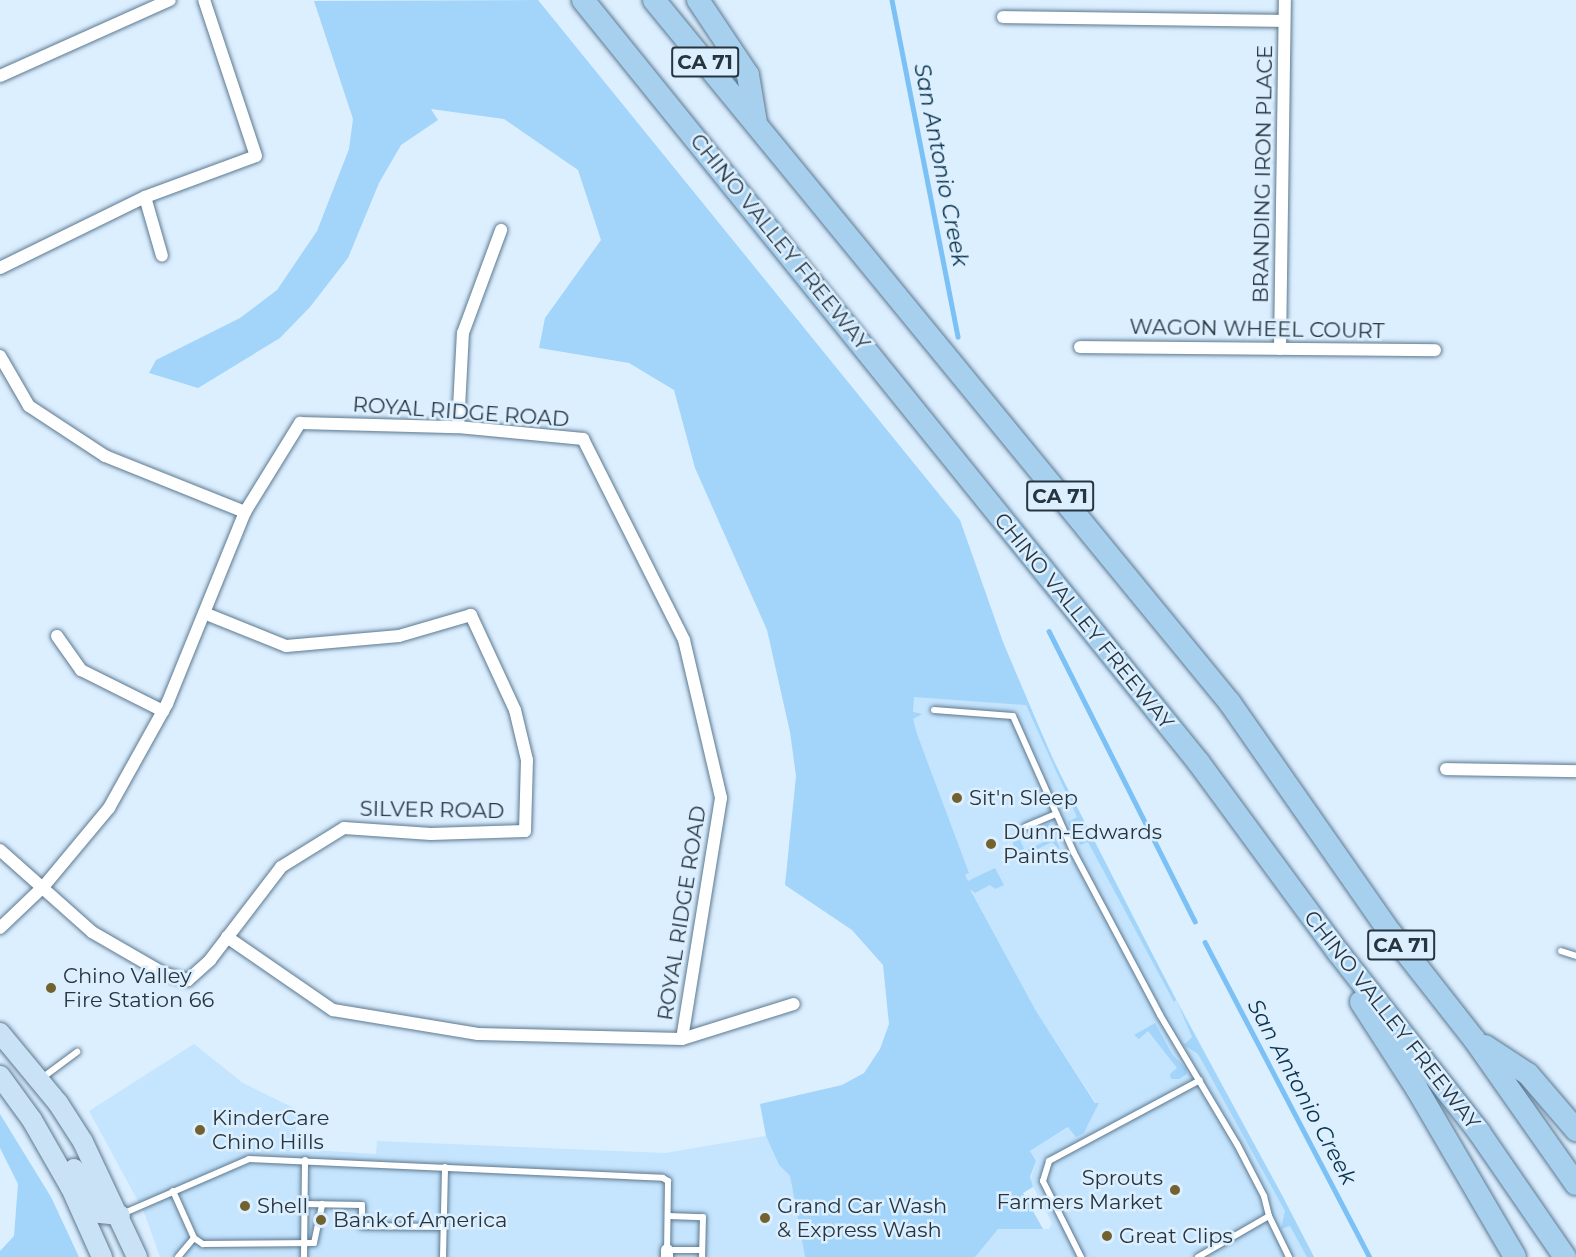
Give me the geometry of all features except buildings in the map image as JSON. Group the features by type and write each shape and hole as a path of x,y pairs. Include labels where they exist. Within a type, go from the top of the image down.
{"highway":[{"name":"CHINO VALLEY FREEWAY","path":"583,0 1199,763 1338,952 1479,1132 1565,1257"},
{"name":"CA 71","path":"654,0 1230,703 1390,932 1474,1039 1576,1184"},
{"path":"698,0 748,75 756,124"},
{"path":"1338,952 1347,982 1417,1089 1515,1257"},
{"path":"1474,1039 1528,1074 1576,1130"}],"main road":[{"path":"0,1033 39,1080 83,1142 120,1215 137,1257"},
{"path":"0,1076 51,1153 102,1257"},
{"path":"51,1153 58,1151 67,1157 100,1213 120,1215"}],"street":[{"path":"0,75 170,0"},
{"path":"0,268 145,197 256,156 204,0"},
{"name":"BRANDING IRON PLACE","path":"1280,349 1285,0"},
{"path":"1003,17 1284,21"},
{"path":"145,197 162,256"},
{"path":"458,427 462,333 501,230"},
{"name":"WAGON WHEEL COURT","path":"1080,347 1435,350"},
{"path":"0,356 29,406 105,456 245,512"},
{"name":"ROYAL RIDGE ROAD","path":"0,928 44,886 109,808 163,711 245,512 300,423 458,427 583,439 684,640 721,798 682,1039"},
{"name":"SILVER ROAD","path":"44,886 92,932 163,973 188,980 227,937 281,867 344,828 431,834 525,831 527,760 515,710 471,615 399,636 286,646 204,613"},
{"path":"57,636 81,670 163,711"},
{"path":"1446,770 1576,771"},
{"path":"0,850 44,886"},
{"path":"227,937 333,1010 478,1034 682,1039 794,1004"}],"lane":[{"path":"934,710 1013,716 1056,814 1134,969 1200,1080 1264,1196 1269,1216 1289,1257"},
{"path":"1025,827 1056,814"},
{"path":"1561,951 1576,956"},
{"path":"39,1080 77,1052"},
{"path":"1081,1257 1043,1181 1049,1161 1200,1080"},
{"path":"120,1215 238,1161 305,1161 663,1178 668,1181 667,1253 702,1254 703,1217 668,1216"},
{"path":"304,1257 305,1161"},
{"path":"443,1257 445,1167"},
{"path":"172,1191 194,1238 203,1244 304,1245 314,1243 322,1204"},
{"path":"305,1204 362,1205 362,1226 444,1227"},
{"path":"1198,1257 1269,1216"},
{"path":"178,1257 194,1238"}],"shaded area":[{"path":"538,0 960,520 1003,642 1053,760 1176,1000 1174,1002 1088,842 1080,845 1079,841 1086,837 1080,827 1071,830 1068,822 1077,817 1026,705 914,697 913,712 922,714 913,719 917,734 969,873 965,875 968,881 995,868 1004,885 995,889 990,885 975,893 970,889 1036,1011 1095,1103 1099,1103 1084,1133 1076,1137 1068,1127 1030,1151 1036,1161 1030,1177 1033,1187 1023,1193 1043,1229 998,1229 975,1257 805,1257 790,1176 779,1165 766,1136 760,1104 842,1085 864,1073 880,1049 889,1024 883,965 852,930 785,885 796,776 790,732 767,630 695,468 674,390 629,363 539,348 545,318 601,240 578,170 504,119 431,109 438,120 401,145 379,183 348,258 310,307 280,338 198,388 149,373 156,360 240,318 277,290 317,231 349,149 353,119 314,1"},
{"path":"899,687 1025,696 1084,826 1314,1257 975,1257 978,1249 998,1229 1049,1229 1052,1223 1030,1181 1036,1161 1030,1151 1069,1127 1084,1133 1099,1103 1096,1103 1036,1011 965,879"},
{"path":"1049,823 1061,851 1052,842 1027,854 1029,859 1016,859 1013,842 1020,840 1025,851 1050,839 1044,826"},
{"path":"1178,1004 1314,1257 1307,1257 1290,1226 1281,1229 1285,1211 1198,1054 1184,1045 1192,1037"},
{"path":"1155,1023 1172,1054 1186,1069 1187,1074 1179,1079 1171,1079 1170,1074 1177,1068 1148,1031 1139,1039 1134,1035"},
{"path":"194,1044 243,1083 296,1109 296,1149 376,1154 377,1141 665,1153 766,1136 779,1165 790,1176 805,1257 160,1257 144,1212 89,1111"},
{"path":"0,1114 51,1197 79,1257 0,1257 0,1251 14,1236 18,1184 0,1148"}],"waterway":[{"name":"San Antonio Creek","path":"892,0 958,337"},
{"name":"San Antonio Creek","path":"1049,631 1195,921"},
{"name":"San Antonio Creek","path":"1205,942 1370,1257"}],"place":[{"name":"Sit'n Sleep","path":"957,798"},
{"name":"Dunn-Edwards Paints","path":"991,844"},
{"name":"Chino Valley Fire Station 66","path":"51,988"},
{"name":"KinderCare Chino Hills","path":"200,1130"},
{"name":"Sprouts Farmers Market","path":"1175,1190"},
{"name":"Shell","path":"245,1206"},
{"name":"Grand Car Wash & Express Wash","path":"765,1218"},
{"name":"Bank of America","path":"321,1220"},
{"name":"Great Clips","path":"1107,1236"}]}
